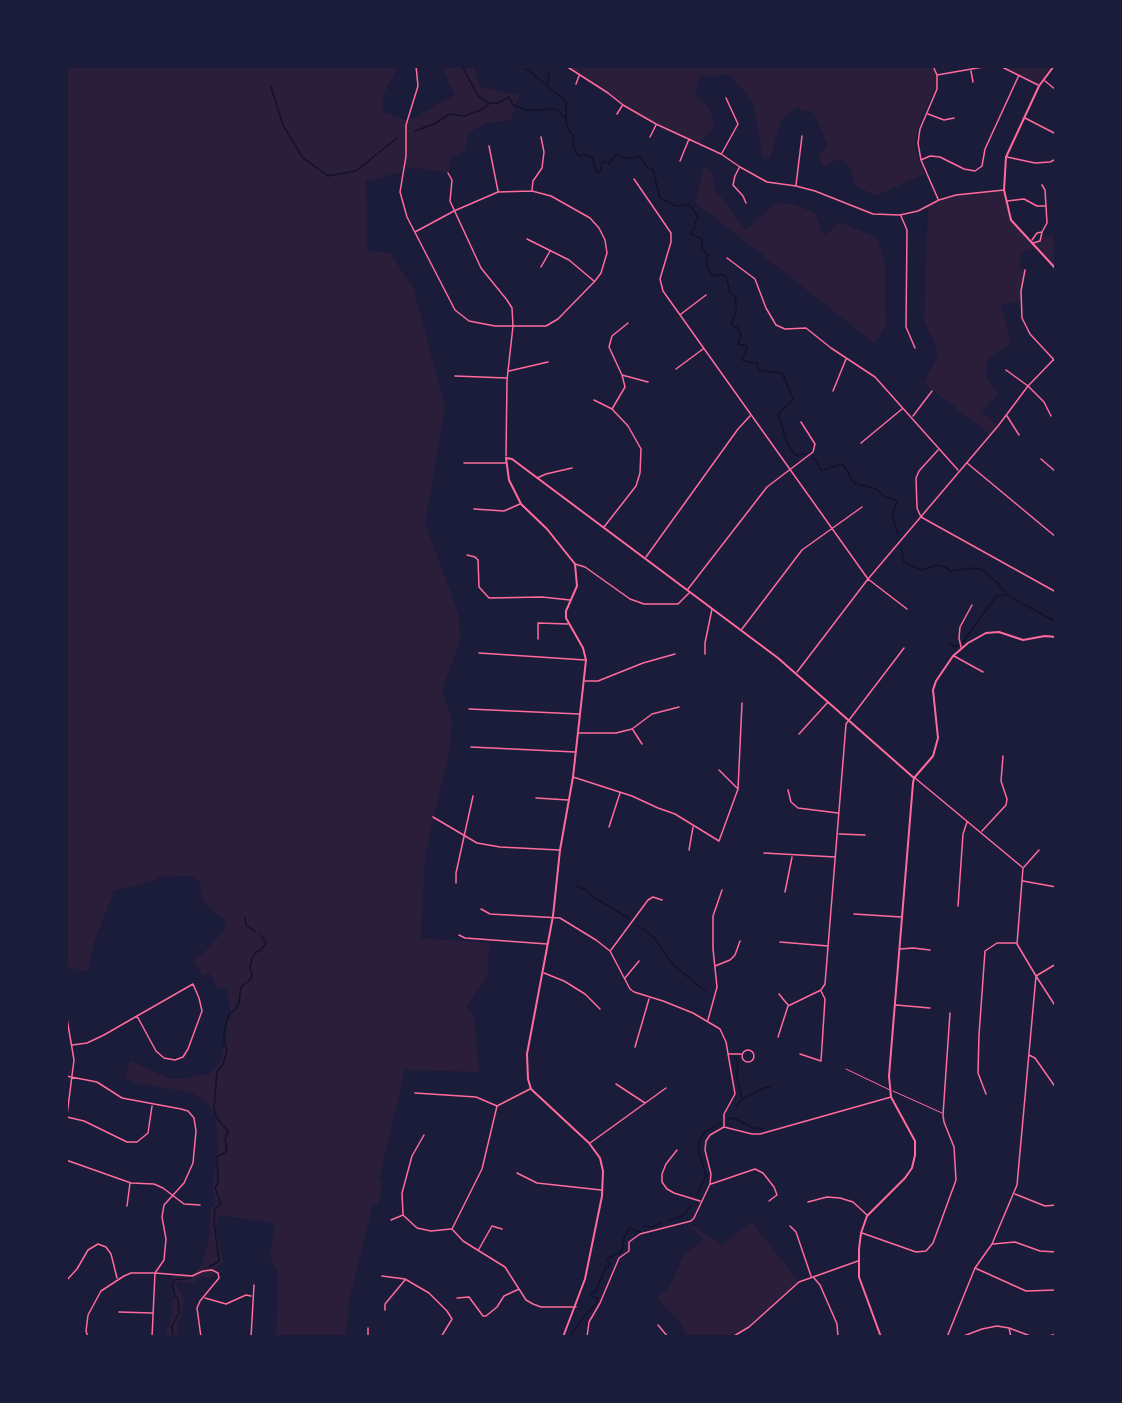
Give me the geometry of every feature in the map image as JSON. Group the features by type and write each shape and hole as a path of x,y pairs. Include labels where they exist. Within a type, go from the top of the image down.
{"street":[{"path":"415,232 454,211 498,192 532,191 551,196 590,218 599,228 605,240 607,253 601,273 595,281 551,325 541,327 495,326 469,321 455,310 448,300 405,212 400,192 406,156 406,125 418,86 417,66"},
{"path":"566,66 623,105 721,154 766,182 815,191 873,214 900,215 956,195 1004,190"},
{"path":"933,66 938,75 937,89 918,137 921,160 939,200"},
{"path":"1054,66 1039,86 1006,157 1004,190 1011,220 1031,244 1056,268"},
{"path":"938,75 971,71 983,67 1002,67 1039,86"},
{"path":"971,71 973,82"},
{"path":"921,160 930,156 940,156 964,169 975,171 982,166 985,149 1019,75"},
{"path":"576,84 580,76"},
{"path":"1043,79 1056,90"},
{"path":"721,154 738,124 726,98"},
{"path":"617,114 623,105"},
{"path":"927,113 944,120 954,118"},
{"path":"1024,117 1056,134"},
{"path":"650,137 657,124"},
{"path":"532,191 533,181 542,168 544,152 541,136"},
{"path":"796,186 802,136"},
{"path":"680,161 689,138"},
{"path":"489,146 498,192"},
{"path":"1006,157 1035,163 1050,162 1056,159"},
{"path":"740,167 733,185 746,203"},
{"path":"448,173 452,180 450,201 481,268 512,308 513,326 507,378 506,458 512,488 520,504 547,529 575,564 577,586 566,615 568,624 583,648 586,660 573,777 560,850 549,944 528,1047 528,1079 531,1089 589,1143 600,1158 603,1171 602,1190 585,1279 563,1337"},
{"path":"634,179 671,233 671,242 660,283 663,291 868,579 907,609"},
{"path":"1031,244 1040,241 1047,224 1046,190 1042,185"},
{"path":"1007,201 1024,199 1037,206 1046,206"},
{"path":"900,215 906,230 906,327 915,348"},
{"path":"1031,244 1032,238 1042,232"},
{"path":"527,239 569,260 595,281"},
{"path":"541,267 550,250"},
{"path":"727,258 755,279 766,308 776,324 785,329 806,328 875,376 959,471"},
{"path":"1026,270 1021,291 1022,318 1030,334 1056,362"},
{"path":"680,315 706,295"},
{"path":"612,409 625,387 609,347 612,336 628,323"},
{"path":"676,369 704,348"},
{"path":"796,673 868,579 1007,415 1028,386 1056,357"},
{"path":"833,391 846,358"},
{"path":"508,371 548,362"},
{"path":"1006,370 1028,386 1044,402 1052,416"},
{"path":"622,375 648,381"},
{"path":"455,376 507,378"},
{"path":"912,417 932,391"},
{"path":"594,400 612,409 628,426 641,449 640,472 636,486 603,528"},
{"path":"861,443 903,408"},
{"path":"1007,415 1019,435"},
{"path":"645,559 738,429 751,416"},
{"path":"575,564 585,567 630,599 644,604 678,604 767,487 808,457 815,448 815,444 801,422"},
{"path":"939,449 919,471 916,478 917,508 921,517 1056,592"},
{"path":"506,458 512,459 796,673 914,778 1023,868"},
{"path":"1041,459 1056,472"},
{"path":"966,462 1056,537"},
{"path":"464,463 507,463"},
{"path":"537,478 572,468"},
{"path":"474,509 504,511 520,504"},
{"path":"741,630 802,550 862,507"},
{"path":"467,555 478,560 479,587 489,598 542,597 571,601"},
{"path":"962,648 959,638 960,627 972,604"},
{"path":"705,654 712,609"},
{"path":"538,639 538,623 568,624"},
{"path":"881,1337 861,1284 858,1262 861,1233 867,1216 905,1178 912,1168 915,1155 915,1141 891,1097 889,1076 914,778 930,761 935,751 938,730 933,690 936,681 953,656 979,637 995,631 1023,640 1045,636 1056,637"},
{"path":"778,1037 788,1006 821,990 825,984 846,724 903,648"},
{"path":"479,653 586,660"},
{"path":"584,681 598,681 643,663 675,654"},
{"path":"953,656 983,672"},
{"path":"799,734 829,701"},
{"path":"573,777 620,792 675,814 719,841 738,789 742,703"},
{"path":"578,733 616,733 632,729 652,714 679,707"},
{"path":"469,709 580,714"},
{"path":"632,729 642,744"},
{"path":"471,747 576,752"},
{"path":"981,832 1006,805 1007,799 1001,785 1003,756"},
{"path":"719,770 738,789"},
{"path":"788,790 791,802 798,808 839,813"},
{"path":"609,828 620,792"},
{"path":"456,883 456,873 473,796"},
{"path":"536,798 569,800"},
{"path":"433,818 477,843 500,847 560,850"},
{"path":"958,906 963,834 968,821"},
{"path":"689,850 693,826"},
{"path":"838,834 865,835"},
{"path":"1039,850 1023,868 1017,943 1035,976 1056,1007"},
{"path":"764,853 836,857"},
{"path":"785,892 792,856"},
{"path":"1022,880 1056,887"},
{"path":"708,1020 717,987 714,966 713,916 722,890"},
{"path":"610,951 648,900 653,897 662,900"},
{"path":"481,909 490,914 560,918 610,951 634,992 663,1001 708,1020 723,1032 735,1094 724,1114 724,1127"},
{"path":"854,914 902,917"},
{"path":"459,935 465,938 549,944"},
{"path":"714,966 730,960 735,955 740,941"},
{"path":"780,942 829,946"},
{"path":"986,1094 978,1072 985,951 997,943 1017,943"},
{"path":"900,950 913,948 930,950"},
{"path":"624,978 639,961"},
{"path":"1035,976 1056,964"},
{"path":"543,972 585,994 600,1009"},
{"path":"947,1337 975,1268 992,1244 1014,1194 1023,1131 1035,976"},
{"path":"72,1045 87,1043 193,984 202,1011 193,1040 183,1057 175,1060 164,1058 156,1051 137,1016"},
{"path":"800,1054 821,1061 825,999 821,990"},
{"path":"779,994 788,1006"},
{"path":"635,1047 650,998"},
{"path":"895,1005 930,1008"},
{"path":"66,1013 74,1060 66,1123"},
{"path":"861,1233 916,1252 926,1251 933,1243 956,1180 954,1147 944,1122 950,1013"},
{"path":"728,1054 742,1054"},
{"path":"1028,1055 1035,1058 1056,1088"},
{"path":"66,1076 97,1082 122,1098 188,1111 194,1118 196,1131 193,1163 184,1183 164,1205 162,1217 165,1239 164,1260 155,1273 152,1337"},
{"path":"616,1084 646,1104"},
{"path":"589,1143 666,1088"},
{"path":"415,1094 476,1097 497,1106 531,1089"},
{"path":"587,1337 589,1322 600,1303 619,1258 629,1251 629,1242 640,1234 691,1221 710,1184 711,1174 705,1150 706,1141 710,1135 724,1127 760,1134 891,1097"},
{"path":"67,1117 84,1121 127,1142 137,1142 148,1133 152,1105"},
{"path":"452,1229 482,1169 497,1106"},
{"path":"424,1135 412,1156 402,1193 404,1215 417,1228 430,1231 452,1229"},
{"path":"677,1150 666,1164 662,1182 666,1189 674,1193 701,1201"},
{"path":"66,1160 130,1183 154,1184 164,1188 184,1204 200,1205"},
{"path":"710,1184 755,1169 763,1173 774,1186 777,1195 769,1201"},
{"path":"518,1173 537,1183 602,1190"},
{"path":"127,1206 130,1183"},
{"path":"1014,1194 1045,1206 1056,1205"},
{"path":"808,1202 827,1197 840,1198 853,1202 867,1216"},
{"path":"391,1220 404,1215"},
{"path":"478,1250 492,1226 502,1228"},
{"path":"790,1226 796,1232 812,1277 820,1285 837,1324 838,1337"},
{"path":"452,1229 463,1241 505,1267 526,1300 541,1307 576,1307"},
{"path":"992,1244 1015,1242 1041,1251 1056,1251"},
{"path":"66,1281 77,1269 88,1250 98,1244 109,1250 118,1279"},
{"path":"727,1337 734,1336 749,1327 799,1282 858,1262"},
{"path":"975,1268 1026,1291 1056,1290"},
{"path":"88,1337 86,1331 88,1315 101,1292 118,1279 131,1273 172,1273 192,1276 212,1270 218,1273 219,1278 197,1308 201,1337"},
{"path":"382,1276 405,1279 429,1293 450,1314 452,1319 441,1337"},
{"path":"385,1310 385,1304 405,1279"},
{"path":"251,1337 254,1285"},
{"path":"457,1298 469,1296 483,1316 486,1316 504,1296 519,1289"},
{"path":"203,1297 226,1304 246,1295 252,1296"},
{"path":"119,1312 153,1313"},
{"path":"658,1325 668,1337"},
{"path":"961,1337 969,1336 989,1326 1009,1328 1033,1337"},
{"path":"368,1328 368,1337"},
{"path":"1009,1328 1011,1337"},
{"path":"1046,1337 1056,1334"}],"lane":[{"path":"846,1069 944,1114"}],"shaded area":[{"path":"66,66 398,66 384,93 382,112 408,121 455,95 441,66 481,66 474,68 480,87 519,95 511,120 488,123 469,132 465,150 450,158 449,172 404,167 402,172 366,181 367,251 390,253 413,287 445,406 425,523 459,615 460,640 442,691 452,719 450,748 425,856 421,938 489,943 488,976 466,1008 474,1015 479,1072 405,1070 379,1180 383,1181 378,1206 373,1203 349,1302 346,1337 276,1337 278,1272 270,1257 275,1223 219,1215 216,1231 223,1262 214,1270 212,1278 201,1277 191,1284 179,1281 176,1285 184,1298 183,1311 177,1327 178,1337 165,1337 170,1323 173,1297 172,1274 192,1275 202,1264 209,1238 211,1208 216,1202 212,1190 218,1147 216,1121 212,1109 191,1092 136,1083 124,1077 131,1061 170,1079 189,1078 209,1073 221,1060 227,1038 227,1023 231,1014 227,987 217,988 209,973 203,976 192,960 208,949 226,927 225,920 207,906 201,898 200,883 194,877 159,877 157,880 114,891 95,940 87,972 69,967 66,970"},
{"path":"566,66 933,66 937,75 937,89 934,89 915,141 925,174 875,196 854,184 851,168 839,159 823,167 818,157 827,144 814,113 797,108 781,120 770,159 762,156 753,102 730,75 700,76 695,93 711,111 714,127 700,143 656,124 623,105"},
{"path":"977,66 1054,66 1039,86 1002,67 976,69"},
{"path":"704,167 713,173 714,188 746,230 775,203 794,204 815,213 824,236 840,222 877,238 885,264 886,326 874,343 695,202"},
{"path":"1004,190 1011,220 1031,244 1037,243 1042,237 1056,236 1056,269 1038,249 1021,251 1019,267 1025,270 1021,301 1001,305 1011,343 987,359 986,377 998,393 982,413 998,426 990,435 924,383 938,355 924,321 928,206 956,195"},
{"path":"752,1222 799,1282 749,1327 734,1336 687,1337 680,1322 657,1298 670,1286 684,1255 704,1239 687,1225 690,1224 721,1245"}],"waterway":[{"path":"462,66 478,96 489,103"},
{"path":"524,67 566,101 566,121 569,131 574,136 573,145 578,156 592,157 597,173 601,171 602,163 605,161 609,164 616,154 628,159 639,156 647,167 653,170 660,198 676,206 692,207 698,218 695,222 696,227 690,233 702,239 702,250 709,256 706,259 708,269 714,277 720,274 726,276 730,292 736,297 737,309 731,325 738,328 741,336 739,345 745,345 747,348 742,360 757,362 760,371 782,373 793,398 778,414 787,443 795,455 807,454"},
{"path":"547,86 549,72"},
{"path":"271,87 283,125 303,158 328,176 356,171 397,138"},
{"path":"415,131 434,124 450,114 464,116 481,110 490,103 498,103 509,97 513,105 526,110 552,108 565,118"},
{"path":"812,458 823,470 843,464 854,483 876,489 885,497 896,500 893,518 898,534"},
{"path":"901,546 904,562 921,570 937,565 946,567 950,571 976,568 983,570 998,583 1007,595 1056,622"},
{"path":"963,642 996,596 1006,595"},
{"path":"949,644 955,647 959,645"},
{"path":"577,886 630,919"},
{"path":"245,918 246,925 255,931"},
{"path":"637,925 654,937 672,964 705,991"},
{"path":"209,1267 219,1261 214,1223 215,1208 221,1204 215,1188 218,1183 217,1157 227,1151 225,1140 228,1131 216,1117 214,1108 217,1072 223,1064 227,1050 224,1031 229,1015 239,1003 241,987 251,979 252,959 266,943 261,935"},
{"path":"734,1057 738,1061 737,1077 742,1099 736,1106"},
{"path":"742,1099 770,1087"},
{"path":"729,1119 734,1118 751,1127 762,1129"},
{"path":"697,1194 706,1176 698,1148 700,1140 705,1132 721,1123"},
{"path":"669,1220 683,1216 691,1206"},
{"path":"644,1226 653,1227 662,1222"},
{"path":"570,1337 584,1316 596,1304 598,1298 590,1294 596,1291 606,1267 610,1265 607,1259 622,1251 628,1230 631,1228 637,1232 641,1231"},
{"path":"173,1337 172,1326 179,1313 174,1280 191,1278"}]}
